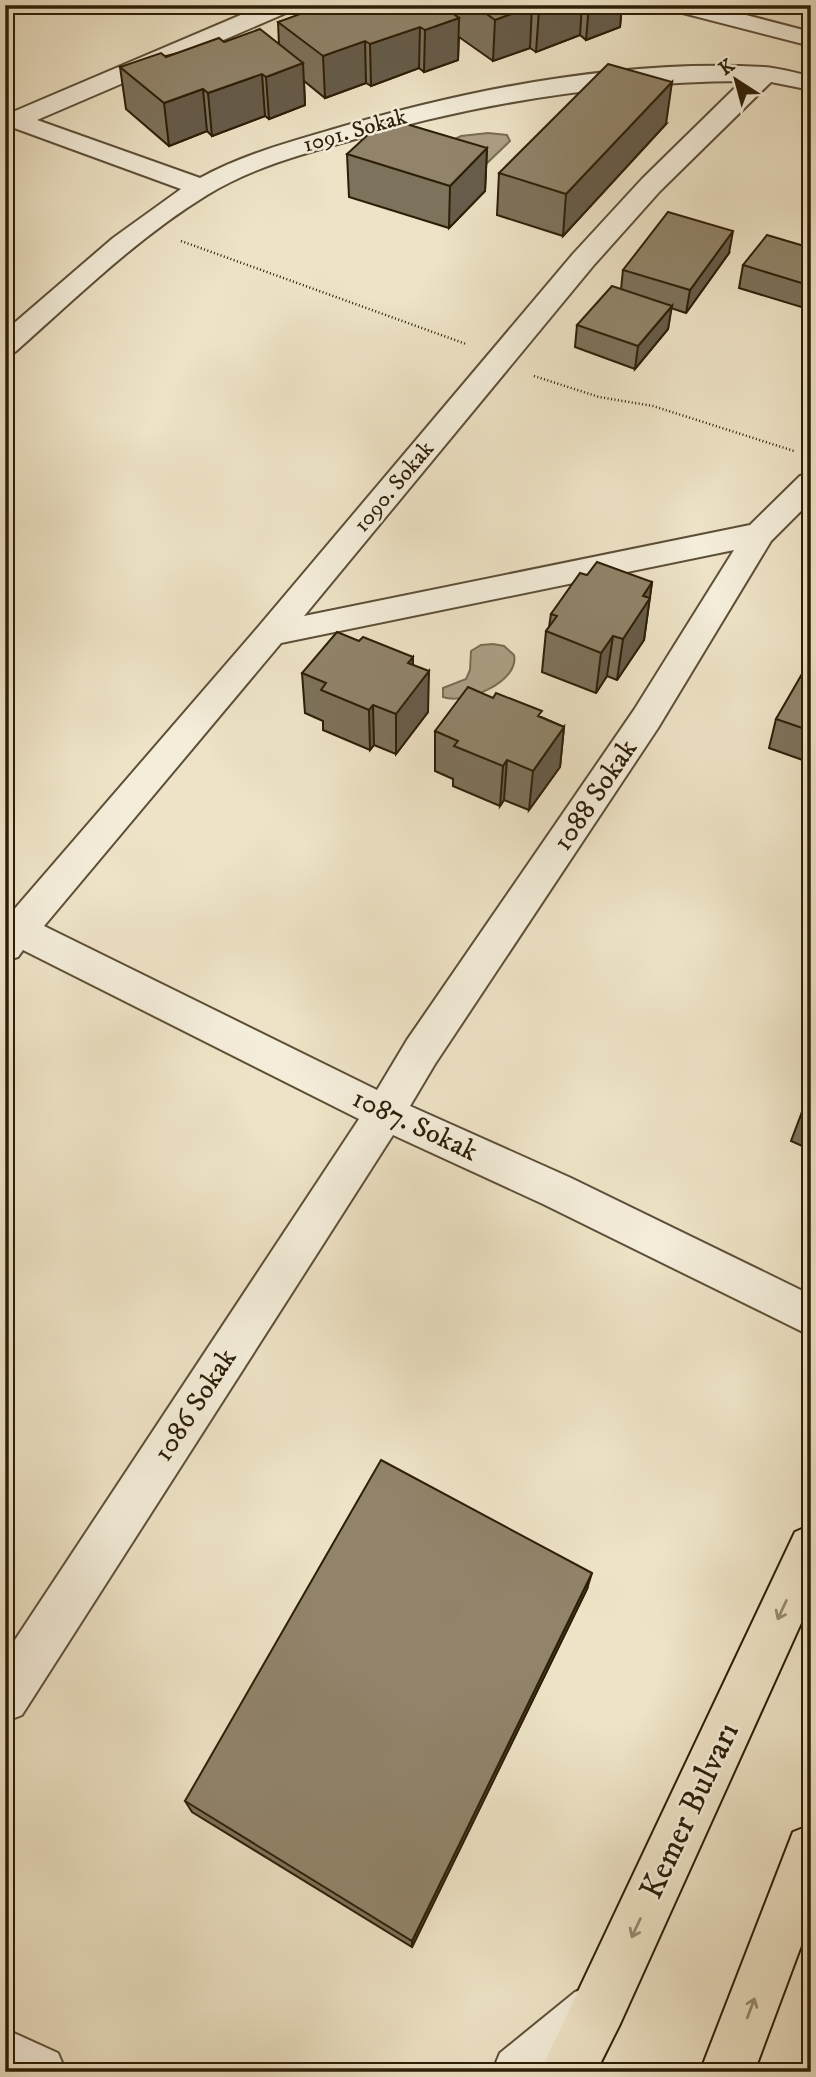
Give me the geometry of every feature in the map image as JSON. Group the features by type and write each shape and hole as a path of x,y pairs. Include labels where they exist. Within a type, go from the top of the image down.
{"main road":[{"name":"Kemer Bulvarı","path":"567,2072 601,2005 811,1548"},
{"path":"727,2072 811,1850"}],"street":[{"path":"10,118 285,5"},
{"path":"679,5 811,39"},
{"name":"1091. Sokak","path":"5,346 141,227 201,187 285,152 454,103 570,83 673,74 766,74"},
{"path":"766,74 811,83"},
{"name":"1090. Sokak","path":"12,939 271,635 583,260 652,185 766,74"},
{"path":"10,118 109,156 201,187"},
{"name":"1088 Sokak","path":"385,1112 421,1052 646,719 760,534 811,483"},
{"path":"271,635 760,534"},
{"name":"1087. Sokak","path":"12,939 557,1191 811,1316"},
{"name":"1086 Sokak","path":"5,1698 385,1112"},
{"path":"519,2072 601,2005"},
{"path":"5,2056 39,2072"}],"shaded area":[{"path":"488,133 507,135 510,141 486,164 436,148 461,136"},
{"path":"481,645 504,646 514,655 514,665 508,674 489,689 476,694 464,698 443,697 443,688 466,679 470,670 471,651"}],"building":[{"path":"340,5 441,5 459,18 425,30 420,27 370,44 365,41 323,56 278,22 319,7 325,11"},
{"path":"474,5 552,5 539,10 532,6 495,20"},
{"path":"260,29 303,63 266,77 262,74 208,93 203,89 164,103 120,67 161,53 166,57 219,38 224,42"},
{"path":"608,64 672,82 566,194 499,173"},
{"path":"386,118 487,148 450,186 347,154"},
{"path":"668,212 733,231 690,290 623,270"},
{"path":"767,235 811,248 811,286 743,265"},
{"path":"612,286 672,306 638,346 577,325"},
{"path":"597,562 652,582 643,596 650,598 623,639 613,636 601,653 546,631 557,616 551,614 580,573 587,575"},
{"path":"337,632 359,641 363,637 413,657 408,663 429,671 396,714 373,705 369,710 321,690 326,683 302,673"},
{"path":"806,667 811,669 811,731 776,719"},
{"path":"468,687 493,698 496,693 542,711 538,716 564,727 533,771 507,760 503,766 454,746 458,741 435,731"},
{"path":"811,1096 811,1116 802,1112"},
{"path":"381,1460 592,1573 412,1941 185,1801"}]}
